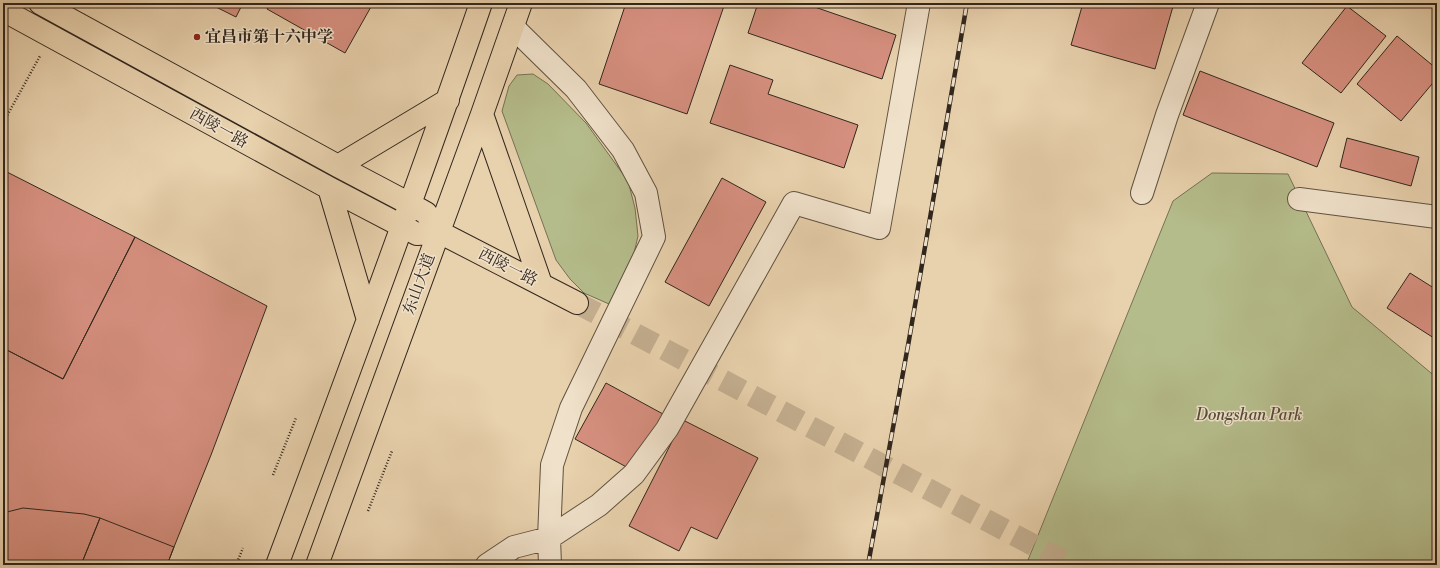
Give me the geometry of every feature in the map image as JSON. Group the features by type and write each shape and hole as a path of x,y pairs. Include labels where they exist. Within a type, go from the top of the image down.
{"main road":[{"name":"西陵一路","path":"40,3 426,213 438,232 577,303"},
{"path":"277,565 448,100 481,3"},
{"name":"东山大道","path":"317,565 482,114 521,3"},
{"name":"西陵一路","path":"3,10 329,188 417,234 438,232"},
{"path":"338,166 448,100"},
{"path":"482,114 541,284"},
{"path":"329,188 368,320"}],"street":[{"path":"487,565 514,547 549,538 599,505 634,474 667,429 794,203 879,228 919,3"},
{"path":"1142,193 1167,115 1208,3"},
{"path":"513,27 576,89 623,150 646,193 654,237 571,408 552,465 549,538 550,565"},
{"path":"1299,199 1437,216"}],"path":[{"path":"3,123 50,36"},
{"path":"273,475 296,418"},
{"path":"368,511 392,451"},
{"path":"236,565 243,548"}],"green space":[{"path":"533,74 548,84 586,123 628,181 635,208 638,236 634,253 609,304 584,293 570,279 556,260 502,111 509,86 517,75"},
{"name":"Dongshan Park","path":"1212,173 1288,174 1352,307 1437,378 1437,565 1026,565 1173,201"}],"building":[{"path":"208,3 243,3 236,17"},
{"path":"270,3 368,3 372,5 345,53 267,9"},
{"path":"626,3 725,3 687,114 599,84"},
{"path":"758,3 806,3 896,35 882,79 748,33"},
{"path":"1083,3 1112,3 1119,5 1120,3 1174,3 1155,69 1071,45"},
{"path":"1347,6 1386,36 1341,93 1302,63"},
{"path":"1397,36 1437,69 1437,78 1401,121 1357,84"},
{"path":"730,65 773,80 768,94 858,125 844,168 710,123"},
{"path":"1200,71 1334,123 1317,167 1183,115"},
{"path":"1347,138 1419,157 1411,186 1340,167"},
{"path":"3,170 135,237 63,379 3,348"},
{"path":"722,178 766,202 709,306 665,282"},
{"path":"135,237 267,306 211,455 167,565 3,565 3,348 63,379"},
{"path":"1410,273 1437,290 1437,340 1387,308"},
{"path":"606,383 663,414 632,470 575,439"},
{"path":"683,420 758,458 717,539 691,527 679,551 629,526"},
{"path":"23,508 84,514 100,518 81,565 3,565 3,513"},
{"path":"100,518 174,547 167,565 81,565"}],"tunnel":[{"path":"577,303 1071,565"}],"railway":[{"path":"868,565 909,340 967,3"}],"place":[{"name":"宜昌市第十六中学","path":"197,37"}]}
